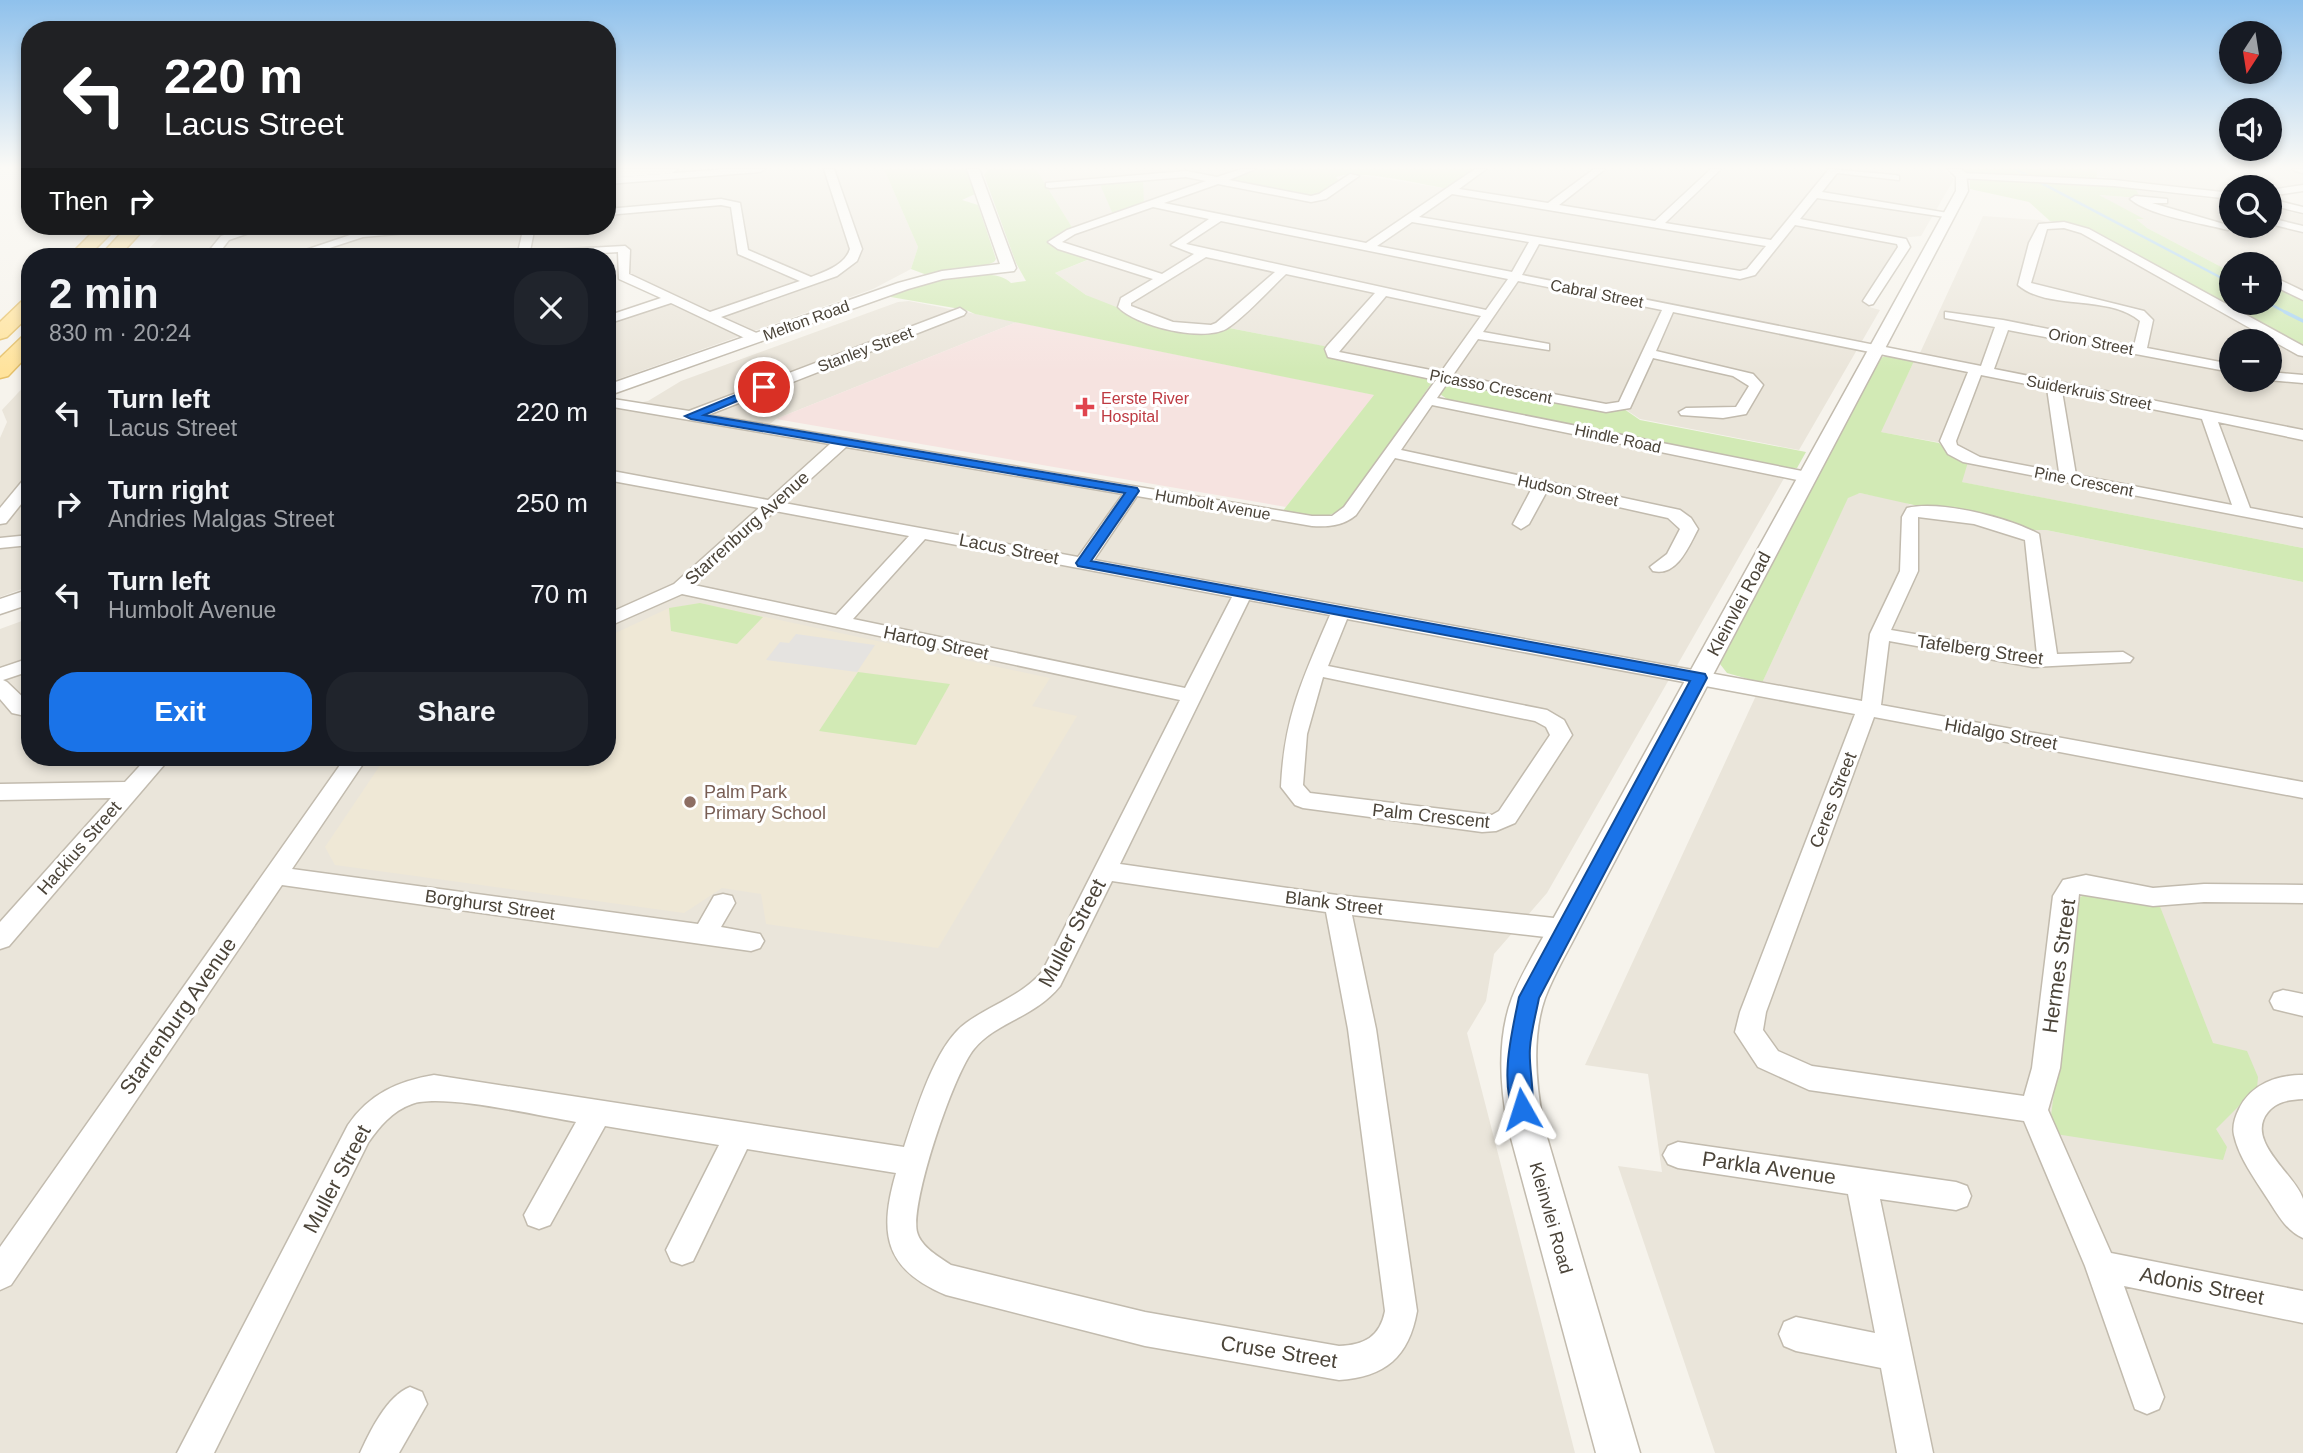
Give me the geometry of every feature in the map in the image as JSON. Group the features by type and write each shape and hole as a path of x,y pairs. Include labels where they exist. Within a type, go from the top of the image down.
{"main road":[{"path":"0,333 21,313"},
{"path":"0,371 21,349"}],"street":[{"path":"319,248 353,237"},
{"path":"740,237 742,252 811,281"},
{"path":"710,316 840,270 850,262 856,252 851,237"},
{"name":"Melton Road","path":"616,388 916,282 954,274 1009,268 998,237"},
{"path":"1059,237 1054,242 1062,247 1164,278"},
{"path":"1187,237 1177,243 1180,247 1488,314"},
{"name":"Cabral Street","path":"1317,237 1876,349"},
{"path":"1368,247 1382,237"},
{"path":"1512,237 1740,275 1751,272 1778,237"},
{"path":"1728,237 1772,244"},
{"path":"1869,300 1904,247 1902,241 1887,237"},
{"name":"Kleinvlei Road","path":"1618,1453 1525,1127 1519,1091 1522,1023 1529,997 1563,929 1937,237"},
{"path":"2038,237 2024,285 2044,293 2123,307 2144,315 2147,320 2140,351"},
{"path":"2095,237 2303,352"},
{"name":"Humbolt Avenue","path":"616,404 1326,522 1348,514 1515,277 1535,241"},
{"path":"616,248 624,250 623,276 756,338"},
{"path":"1204,253 1125,301 1124,307 1166,323 1209,330 1221,326 1284,270"},
{"path":"2282,285 2303,296"},
{"name":"Picasso Crescent","path":"1383,292 1332,349 1333,354 1598,407 1616,408 1625,405 1669,308"},
{"path":"616,317 672,299"},
{"name":"Stanley Street","path":"691,416 960,312"},
{"name":"Orion Street","path":"1950,315 2219,366"},
{"path":"1981,371 2003,324"},
{"path":"1475,334 1544,347"},
{"name":"Suiderkruis Street","path":"1876,349 2303,435"},
{"path":"1647,353 1737,373 1748,377 1756,385 1741,411 1723,414 1686,412"},
{"name":"Pine Crescent","path":"1981,371 1948,441 1950,447 1978,461 2303,523"},
{"path":"2282,377 2303,379"},
{"path":"2054,385 2068,478"},
{"name":"Hindle Road","path":"1428,400 1807,477"},
{"path":"2208,416 2243,511"},
{"name":"Starrenburg Avenue","path":"616,617 680,588 842,442"},
{"name":"Hudson Street","path":"1391,452 1662,510 1683,519 1689,528 1687,533 1674,557 1659,567"},
{"name":"Lacus Street","path":"616,477 1700,678"},
{"path":"1521,524 1542,484"},
{"path":"1083,563 1133,491"},
{"path":"0,519 21,493"},
{"name":"Ceres Street","path":"2034,1110 1809,1078 1768,1059 1749,1032 1753,1012 1867,709 1872,703 1880,634 1909,571 1910,515 1916,511 1930,511 2019,530 2034,538 2048,661"},
{"path":"839,623 921,533"},
{"path":"0,542 21,541"},
{"name":"Hartog Street","path":"680,588 1192,696"},
{"name":"Muller Street","path":"195,1453 358,1134 380,1106 402,1093 434,1087 914,1161 959,1047 974,1033 1030,1002 1045,989 1243,593"},
{"path":"0,607 21,599"},
{"name":"Palm Crescent","path":"1317,670 1540,715 1556,724 1561,735 1507,817 1496,823 1482,824 1310,803 1298,797 1292,787 1293,754 1300,716 1317,670 1341,611"},
{"name":"Tafelberg Street","path":"1880,634 2023,660 2123,658"},
{"path":"0,675 21,667"},
{"name":"Hidalgo Street","path":"1700,678 2303,789"},
{"path":"0,687 21,708"},
{"name":"Hackius Street","path":"0,939 152,766"},
{"name":"Starrenburg Avenue","path":"0,1274 350,766"},
{"path":"0,792 130,790"},
{"name":"Blank Street","path":"1105,871 1337,904 1563,929"},
{"name":"Borghurst Street","path":"275,875 751,941"},
{"name":"Hermes Street","path":"2034,1110 2046,1068 2065,897 2072,886 2085,884 2153,897 2204,893 2303,894"},
{"path":"705,935 723,903"},
{"name":"Cruse Street","path":"914,1161 900,1216 901,1230 915,1258 927,1269 946,1279 1145,1329 1339,1363 1360,1363 1372,1357 1389,1343 1399,1329 1401,1311 1362,1029 1337,904"},
{"path":"2303,1087 2267,1094 2252,1112 2248,1132 2272,1177 2303,1223"},
{"path":"2034,1110 2101,1266 2147,1397"},
{"path":"539,1215 598,1111"},
{"path":"682,1250 740,1133"},
{"name":"Parkla Avenue","path":"1678,1155 1956,1196"},
{"name":"Parkla Avenue","path":"1861,1181 1915,1453"},
{"name":"Adonis Street","path":"2101,1266 2303,1307"},
{"path":"1796,1334 1895,1354"},
{"path":"378,1453 410,1404"}],"shaded area":[{"path":"160,237 914,237 918,247 911,269 873,289 616,380 616,317 671,299 623,276 619,247 150,248"},
{"path":"1067,237 1912,237 1899,238 1905,248 1869,307 1880,310 1799,450 1640,419 1622,407 1339,357 1332,348 1224,327 1165,324 1086,295 1055,273 1093,258 1057,245"},
{"path":"1973,237 2093,237 2219,306 2219,315 2236,315 2261,329 2219,329 2219,392 2282,392 2282,340 2303,352 2303,548 1961,482 1948,444 1880,432"},
{"path":"2164,237 2303,237 2303,295 2282,285 2282,252 2219,252 2219,266"},
{"path":"909,301 1017,322 776,419 765,428 1334,521 1429,400 1787,473 1547,893 1494,954 1486,1001 1467,1033 1575,1453 0,1453 0,629 21,621 21,766 616,766 616,408 648,401 681,381 898,302"},
{"name":"Eerste River Hospital","path":"1017,322 1375,395 1286,507 776,419"},
{"path":"21,390 21,589 0,597 0,438 7,422 2,410"},
{"path":"1860,493 1902,501 1922,510 2019,530 2046,530 2303,582 2303,1453 1715,1453 1618,1166 1662,1172 1648,1074 1585,1065 1848,497"},
{"name":"Palm Park Primary School","path":"700,603 1050,678 1032,706 1077,716 938,948 766,924 761,894 722,888 684,913 335,865 325,847 380,766 616,766 616,633 669,608"},
{"path":"796,634 875,645 857,672 766,660 780,642 789,643"}],"green space":[{"path":"914,237 989,237 996,259 984,266 927,275 911,269 918,247"},
{"path":"1006,237 1055,237 1050,243 1092,258 1055,273 1086,295 1162,325 1224,327 1329,347 1328,349 1430,377 1433,381 1343,508 1320,517 1282,512 1374,395 966,310 885,296 931,282 969,275 987,274 1001,277 1011,283 1026,281"},
{"path":"2101,237 2164,237 2219,266 2219,302"},
{"path":"2282,288 2303,298 2303,349 2282,337 2282,329 2267,329 2242,315 2282,315"},
{"path":"1886,356 1915,359 1881,432 1939,443 1950,454 1968,462 1962,482 2303,548 2303,582 2046,530 2026,530 1860,493 1848,498 1762,683 1727,673 1720,664 1880,358"},
{"path":"1447,382 1613,411 1624,409 1640,420 1806,452 1797,468 1785,468 1451,402 1440,394"},
{"path":"700,603 763,617 737,644 671,631 669,608"},
{"path":"858,672 950,684 916,745 819,731"},
{"path":"2086,893 2159,904 2213,1043 2247,1051 2258,1077 2257,1088 2216,1129 2227,1147 2223,1160 2049,1133 2077,900"}],"waterway":[{"path":"2143,237 2219,277"},
{"path":"2282,310 2289,314"},
{"path":"2285,312 2289,314"},
{"path":"2289,314 2303,321"}],"place":[{"name":"Eerste River Hospital","path":"1085,407"},
{"name":"Palm Park Primary School","path":"690,802"}],"route":[{"path":"764,387 691,416 1133,491 1083,563 1700,678 1563,929 1529,997 1519,1046 1519,1091 1522,1109"}]}
